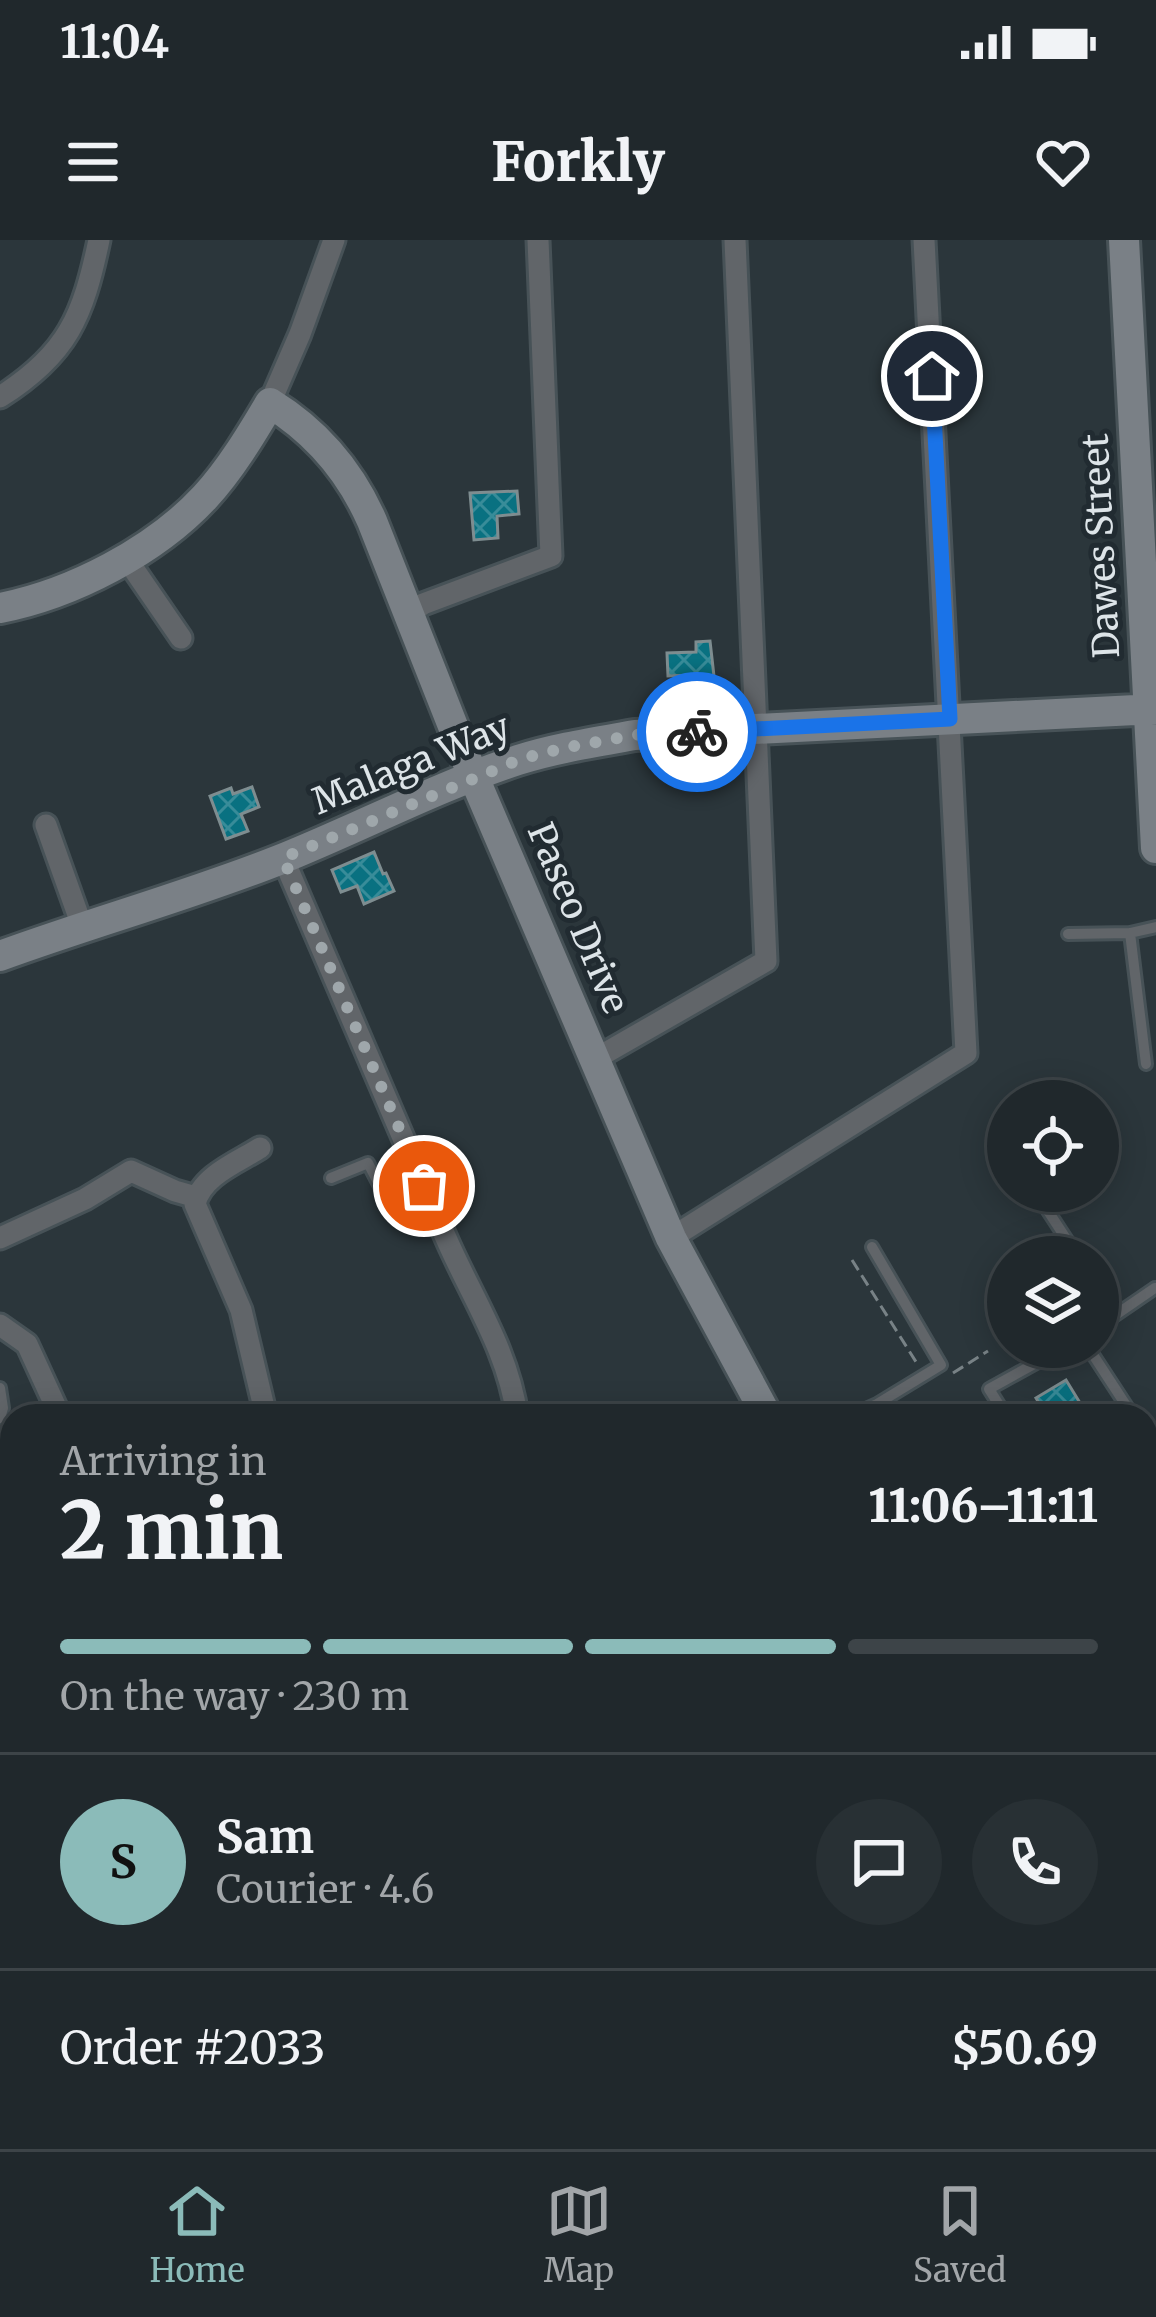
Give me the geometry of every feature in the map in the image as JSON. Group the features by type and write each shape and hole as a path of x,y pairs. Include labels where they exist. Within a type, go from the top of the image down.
{"street":[{"path":"0,397 34,373 71,332 87,294 99,240"},
{"path":"0,608 83,582 183,519 208,494 270,403 301,334 334,240"},
{"path":"410,613 551,556 538,240"},
{"path":"595,1059 766,961 735,240"},
{"path":"671,1238 966,1053 924,240"},
{"name":"Dawes Street","path":"1124,240 1156,848"},
{"name":"Paseo Drive","path":"270,403 325,446 360,494 671,1238 761,1404"},
{"path":"126,558 181,638"},
{"name":"Malaga Way","path":"0,956 203,889 521,759 564,748 635,735 1152,709"},
{"path":"46,825 82,926"},
{"path":"283,858 455,1258 497,1341 515,1404"},
{"path":"260,1148 204,1184 195,1210 241,1310 263,1404"},
{"path":"0,1238 85,1199 131,1171 196,1197"},
{"path":"0,1325 27,1344 54,1404"}],"lane":[{"path":"1067,934 1130,933 1156,927"},
{"path":"1130,933 1146,1064"},
{"path":"1142,1026 1156,1024"},
{"path":"331,1178 368,1163 386,1198 397,1199 424,1186"},
{"path":"872,1247 941,1365 872,1404"},
{"path":"1119,1313 1155,1288"},
{"path":"998,1404 989,1389 1027,1368"},
{"path":"1102,1368 1125,1404"}],"path":[{"path":"852,1260 925,1376"}],"building":[{"path":"517,491 519,514 497,516 498,538 474,540 470,493"},
{"path":"710,641 716,694 692,696 690,675 668,676 667,653 696,652 696,642"},
{"path":"252,787 259,807 241,814 248,831 226,839 210,796"},
{"path":"374,852 394,891 364,904 357,886 341,892 332,870"},
{"path":"1066,1380 1081,1404 1040,1404 1036,1398"}],"way so far":[{"path":"424,1186 283,858 521,759 635,735 697,732"}],"route":[{"path":"697,732 950,719 932,376"}]}
